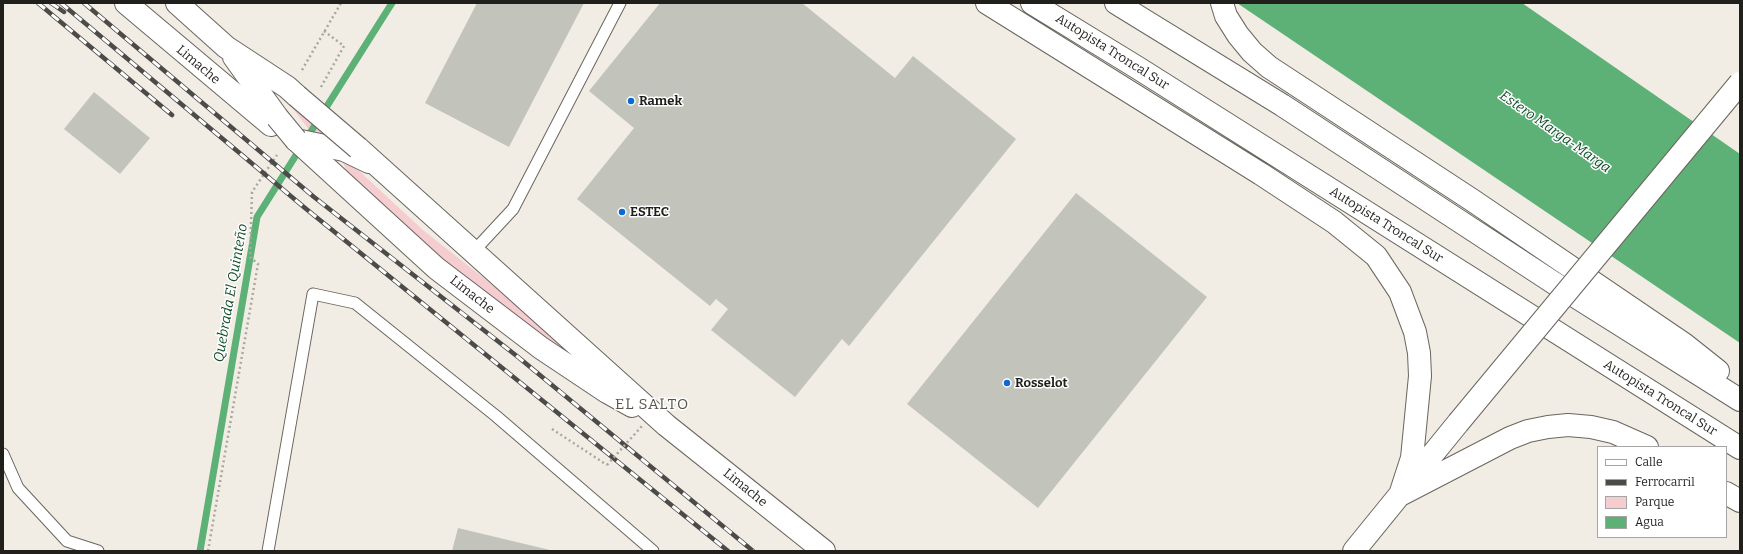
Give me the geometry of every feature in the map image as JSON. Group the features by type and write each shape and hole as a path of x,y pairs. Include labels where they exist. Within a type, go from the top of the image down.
{"main road":[{"name":"Limache","path":"126,3 274,121 436,268 541,348 607,392 666,425"},
{"name":"Limache","path":"177,3 226,47 292,91 354,150 379,167 666,425 824,551"},
{"path":"987,3 1261,174 1334,222 1376,256 1389,273 1400,292 1415,332 1419,353 1420,376 1412,458 1400,495"},
{"name":"Autopista Troncal Sur","path":"1032,3 1145,72 1740,448"},
{"path":"1116,3 1282,105 1554,283 1740,400"},
{"path":"1222,3 1226,16 1238,35 1252,52 1269,67 1512,227 1684,344 1740,387"},
{"name":"Limache","path":"226,47 274,121"},
{"path":"1354,551 1458,423 1740,83"},
{"name":"Limache","path":"296,140 354,150"},
{"path":"1400,495 1510,438 1528,431 1548,427 1591,427 1614,432 1645,446"},
{"path":"1727,494 1740,501"}],"lane":[{"path":"474,251 513,209 620,3"},
{"path":"268,551 313,294 355,302 496,416 653,551"},
{"path":"3,454 18,488 67,540 98,551"}],"path":[{"path":"292,91 341,3"},
{"path":"208,551 258,264"},
{"path":"552,429 607,465 642,426"}],"green space":[{"path":"292,103 327,132 325,136 310,131 290,105"},
{"path":"343,163 356,168 423,230 586,359 585,363 544,338 433,252 373,198 347,172"}],"water":[{"name":"Estero Marga-Marga","path":"1237,3 1522,3 1740,154 1740,343"}],"building":[{"path":"477,3 584,3 509,147 425,103"},
{"path":"660,3 802,3 895,78 913,56 1016,139 849,346 842,339 795,397 711,330 728,309 716,299 710,306 577,199 634,128 589,91"},
{"path":"94,92 150,138 120,174 64,129"},
{"path":"1076,193 1207,297 1038,508 907,404"},
{"path":"458,528 550,550 550,551 452,551"}],"waterway":[{"name":"Quebrada El Quinteño","path":"200,551 257,217 392,3"}],"railway":[{"path":"38,3 172,115"},
{"path":"51,3 64,12"},
{"path":"61,3 305,208 728,551"},
{"path":"84,3 314,197 518,357 753,551"}],"place":[{"name":"Ramek","path":"631,101"},
{"name":"ESTEC","path":"622,212"},
{"name":"Rosselot","path":"1007,383"}],"district":[{"name":"EL SALTO","path":"652,405"}]}
